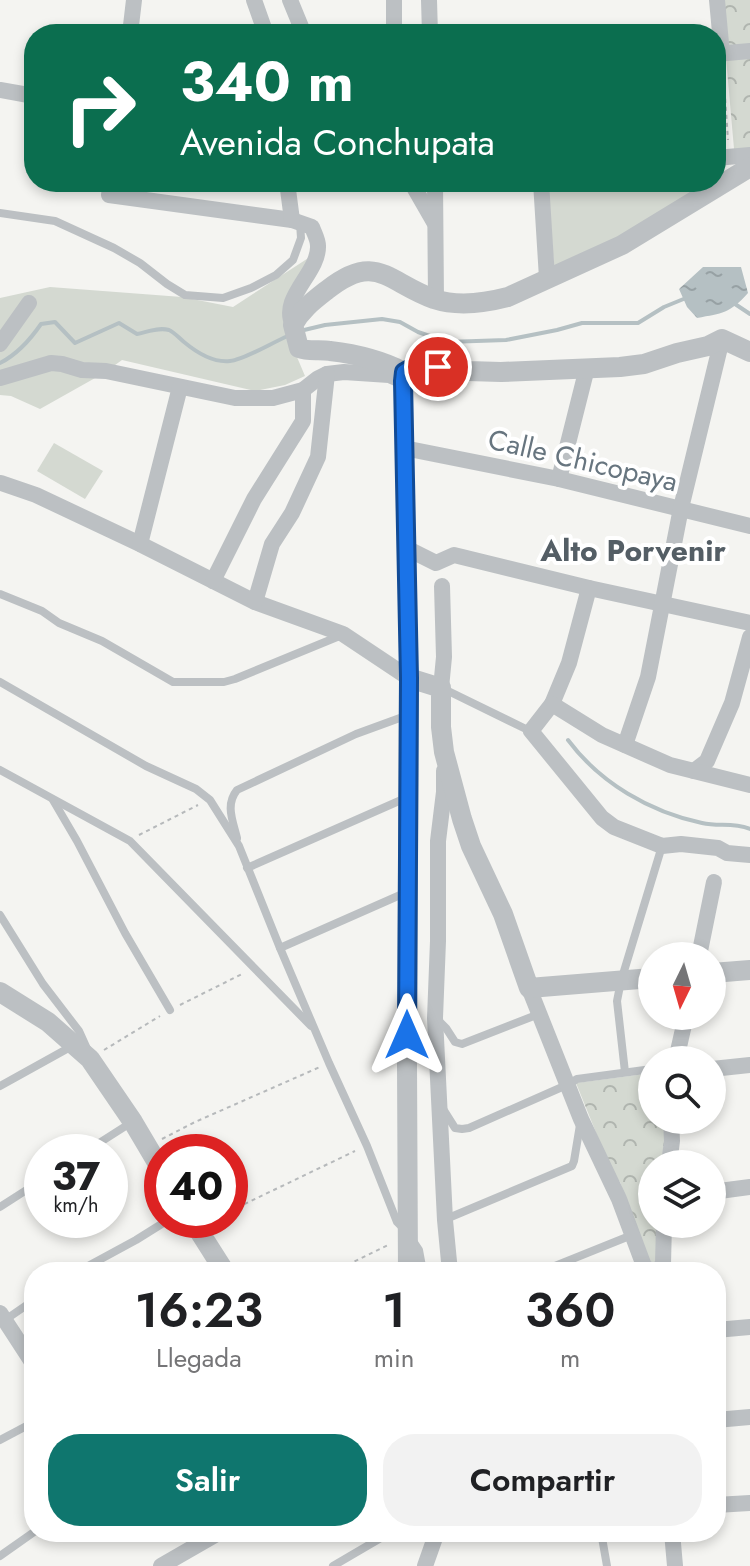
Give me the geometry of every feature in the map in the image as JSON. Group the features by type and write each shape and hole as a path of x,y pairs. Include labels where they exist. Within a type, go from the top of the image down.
{"street":[{"path":"131,24 134,0"},
{"path":"254,0 262,24"},
{"path":"290,0 300,24"},
{"path":"394,0 394,24"},
{"path":"429,0 430,24"},
{"path":"717,0 718,24"},
{"path":"726,53 750,51"},
{"path":"0,90 24,94"},
{"path":"726,157 750,155"},
{"path":"726,182 750,167"},
{"path":"127,192 296,221 312,227 318,242 317,257 291,307 289,318 299,348 364,357 391,365 403,377 409,678 409,1262"},
{"path":"289,192 296,221"},
{"path":"417,192 435,225"},
{"path":"435,192 436,300"},
{"path":"542,192 547,278"},
{"path":"293,325 298,314 338,281 363,270 380,273 436,300 466,304 508,297 622,245 709,192"},
{"path":"0,344 29,303"},
{"path":"722,339 750,352"},
{"path":"0,378 51,363 82,370 106,371 235,398 273,398 303,390 327,374 344,372 403,377 427,362 438,367 501,372 644,364 722,339"},
{"path":"625,745 648,677 681,508 722,339"},
{"path":"559,479 587,368"},
{"path":"255,602 272,544 292,513 318,457 327,374"},
{"path":"140,544 180,387"},
{"path":"213,581 254,499 303,421 303,390"},
{"name":"Calle Chicopaya","path":"404,448 559,479 750,526"},
{"path":"1,483 36,495 255,602 343,634 409,678 441,688"},
{"path":"406,548 436,563 454,555 750,623"},
{"path":"442,586 444,792 438,841 435,1018 449,1262"},
{"path":"589,588 569,663 552,704 531,731 602,818 614,827 662,846 681,844 750,855"},
{"path":"694,771 707,761 732,703 750,637"},
{"path":"552,704 602,735 670,765 750,785"},
{"path":"444,752 471,846 503,914 581,1119 643,1262"},
{"path":"702,942 714,882"},
{"path":"726,972 750,970"},
{"path":"529,988 638,979"},
{"path":"0,992 48,1022 90,1059 144,1141"},
{"path":"726,1068 750,1065"},
{"path":"726,1190 750,1187"},
{"path":"203,1238 219,1262"},
{"path":"663,1262 664,1238"},
{"path":"1,1318 24,1351"},
{"path":"726,1329 750,1327"},
{"path":"726,1419 750,1417"},
{"path":"726,1504 750,1503"},
{"path":"161,1566 203,1542"},
{"path":"425,1566 433,1542"},
{"path":"673,1542 675,1566"}],"lane":[{"path":"0,213 55,221 114,248 185,295 223,298 276,275 293,260 301,238 296,221"},
{"path":"0,594 102,641 164,678 183,683 235,679 343,634"},
{"path":"0,682 146,766 196,789 210,800 239,846"},
{"path":"441,688 531,731"},
{"path":"408,715 356,734 237,790 231,797 229,808 247,868 280,948 397,1222 410,1235 419,1250 421,1262"},
{"path":"0,770 130,841 316,1031"},
{"path":"247,868 408,797"},
{"path":"53,799 170,1010"},
{"path":"625,1072 617,1001 662,846"},
{"path":"280,948 408,891"},
{"path":"0,915 43,984 79,1031 90,1059"},
{"path":"435,1018 455,1042 462,1044 540,1013"},
{"path":"0,1086 75,1044"},
{"path":"439,1103 455,1128 469,1128 577,1079 638,1071"},
{"path":"445,1220 572,1166 581,1119"},
{"path":"114,1134 133,1122"},
{"path":"0,1207 24,1192"},
{"path":"95,1262 144,1235"},
{"path":"565,1262 633,1235"},
{"path":"1,1318 24,1305"},
{"path":"0,1440 24,1427"},
{"path":"0,1556 24,1539"},
{"path":"333,1566 374,1542"},
{"path":"603,1542 607,1566"}],"path":[{"path":"130,841 210,800"},
{"path":"171,1134 329,1063"},
{"path":"248,1202 367,1146"},
{"path":"354,1262 410,1235"}],"green space":[{"path":"723,0 750,0 750,45 727,47"},
{"path":"750,56 750,148 734,149 726,58"},
{"path":"549,192 692,192 636,228 554,269"},
{"path":"313,255 283,324 305,376 285,385 255,391 122,360 40,409 11,396 0,395 0,298 50,287 182,297 233,307"},
{"path":"54,443 103,471 85,499 37,471"},
{"path":"638,1075 638,1134 664,1134 665,1139 664,1150 638,1150 638,1235 620,1182 614,1177 576,1083"},
{"path":"639,1238 659,1238 659,1259 652,1262 646,1258"}],"water":[{"path":"703,267 741,267 748,293 725,312 697,318 687,307 679,289"}],"waterway":[{"path":"300,331 382,319 400,322 447,342 506,340 582,323 638,323 686,298"},
{"path":"735,304 750,314"},
{"path":"0,363 23,346 41,324 55,322 75,343 119,323 137,334 157,329 169,330 199,353 224,361 243,358 288,336"},
{"path":"568,740 595,770 645,803 702,823 750,829"}],"district":[{"name":"Alto Porvenir","path":"633,551"}],"route":[{"path":"407,1035 409,678 403,381 404,372 418,364 427,362 438,367"}]}
